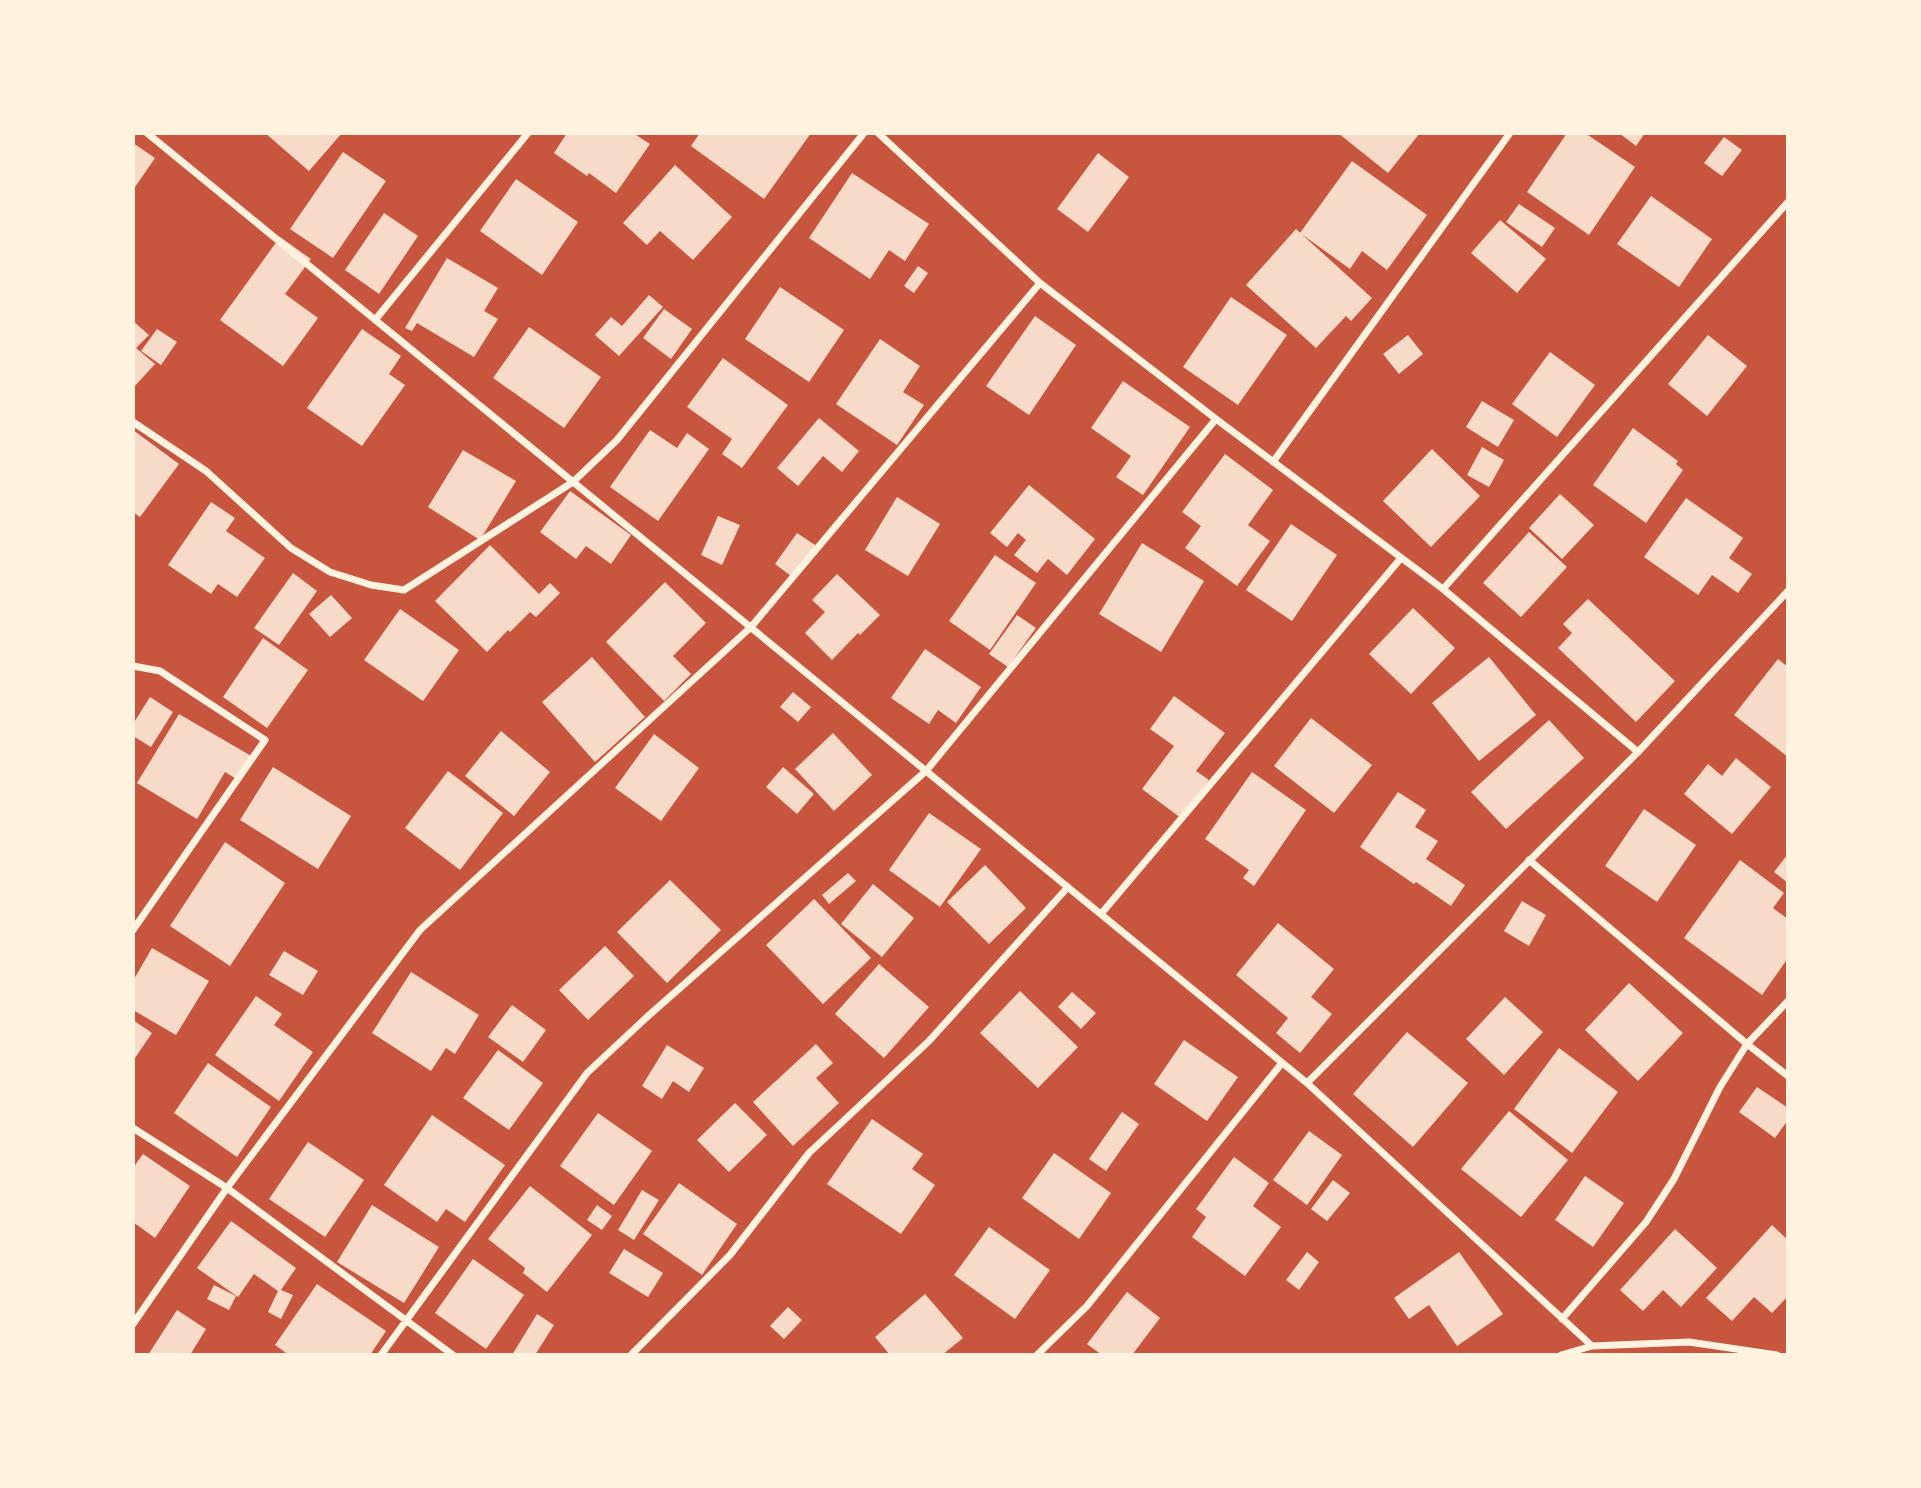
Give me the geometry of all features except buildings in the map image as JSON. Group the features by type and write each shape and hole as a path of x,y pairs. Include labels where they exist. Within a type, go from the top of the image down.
{"street":[{"path":"147,133 1307,1083 1592,1346"},
{"path":"375,320 528,133"},
{"path":"133,422 206,471 291,548 330,572 371,585 404,590 573,482 617,440 864,133"},
{"path":"877,133 1040,283 1443,589 1637,752"},
{"path":"1273,462 1510,133"},
{"path":"1443,589 1788,202"},
{"path":"133,1324 227,1188 420,930 751,627 1040,283"},
{"path":"381,1355 587,1073 926,771 1216,419"},
{"path":"1101,914 1401,558"},
{"path":"1307,1083 1637,752 1788,591"},
{"path":"133,666 160,671 265,740 133,930"},
{"path":"1529,860 1788,1076"},
{"path":"631,1355 730,1255 810,1153 929,1041 1068,887"},
{"path":"1562,1319 1646,1222 1674,1179 1720,1087 1747,1044 1788,1002"},
{"path":"1037,1355 1087,1306 1282,1063"},
{"path":"133,1128 227,1188 453,1355"},
{"path":"1561,1355 1592,1346 1689,1342 1777,1355"}]}
